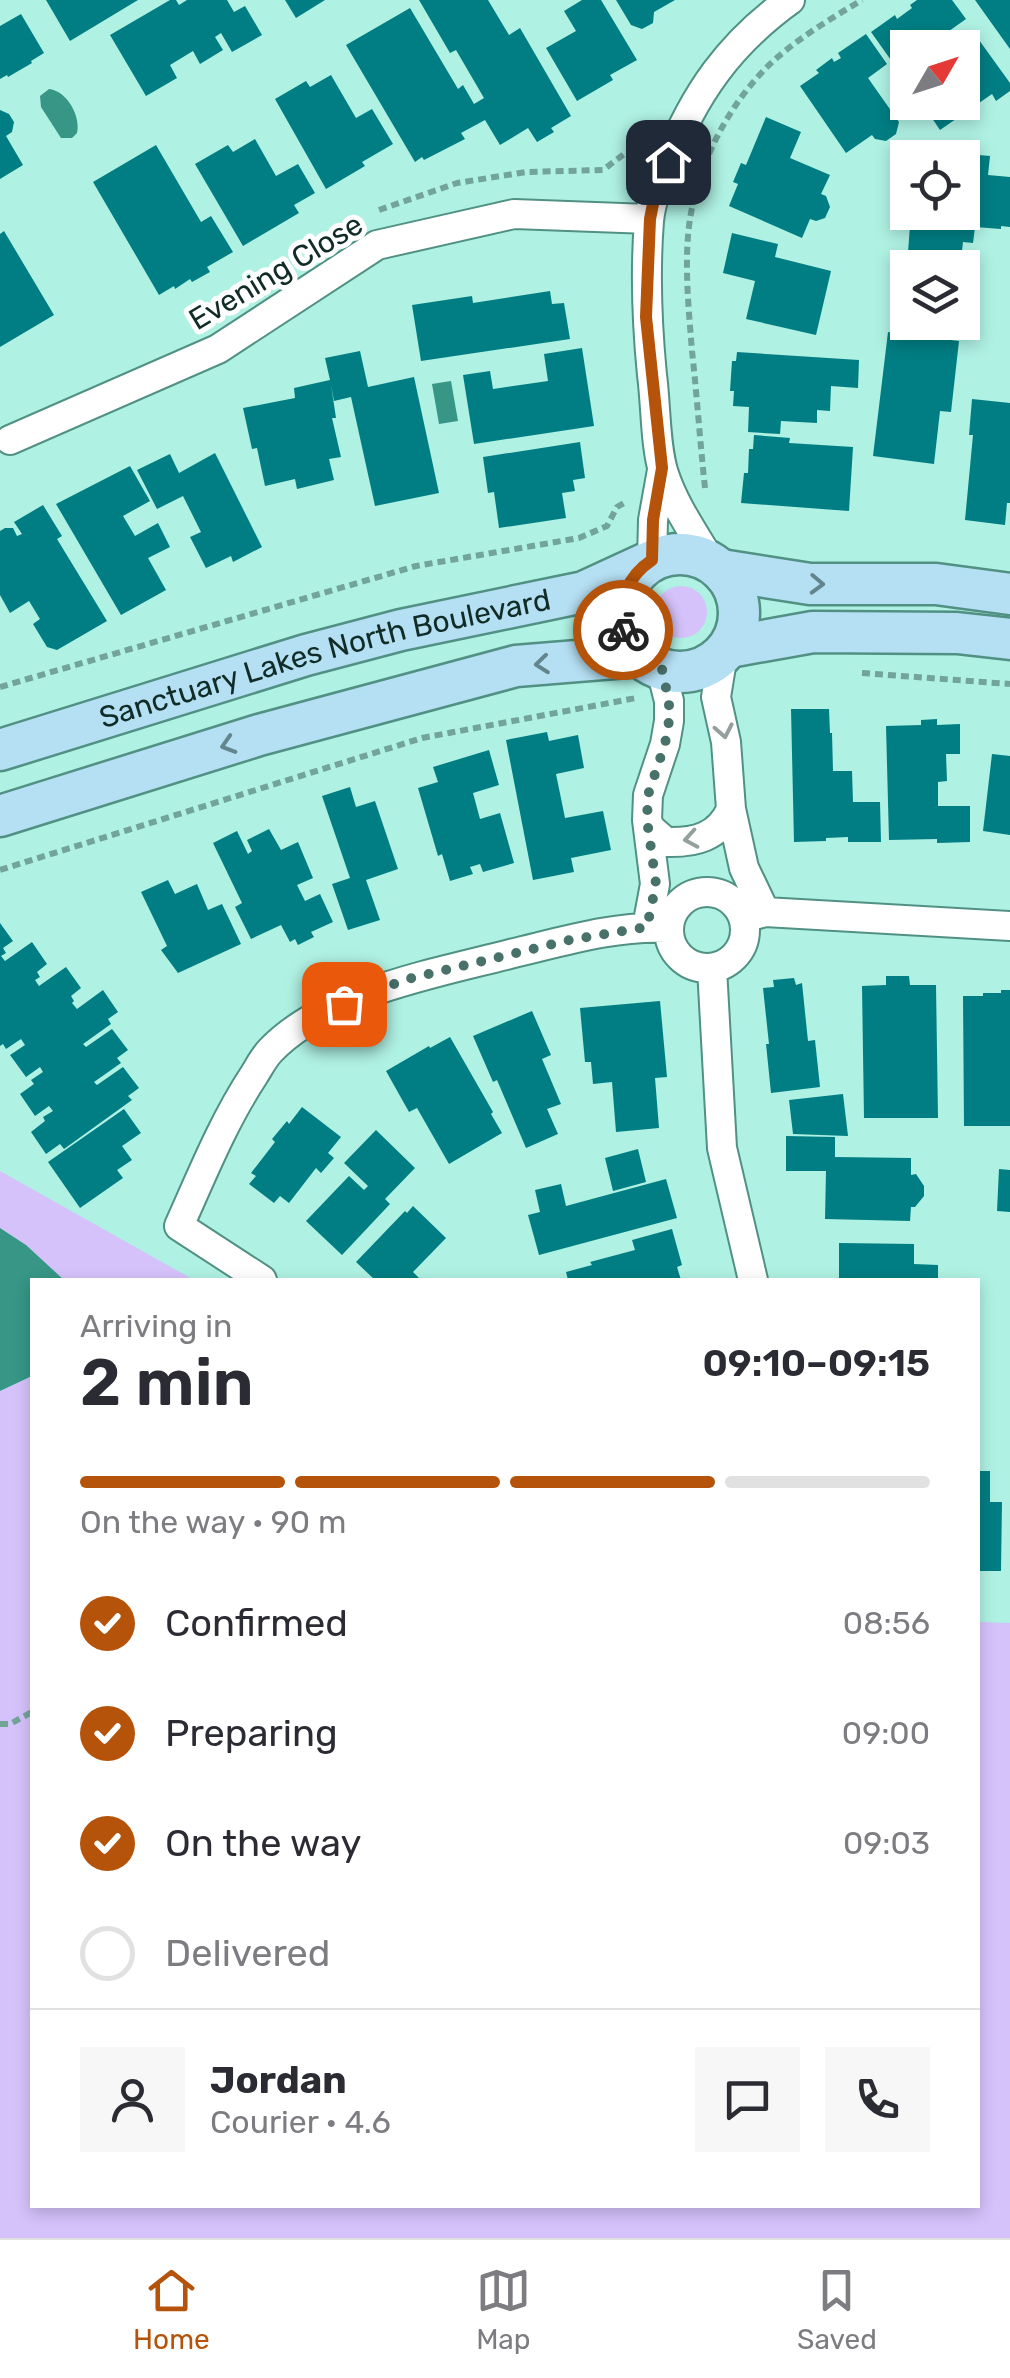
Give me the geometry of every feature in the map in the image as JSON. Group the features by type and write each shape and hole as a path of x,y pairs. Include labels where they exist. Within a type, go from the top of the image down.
{"street":[{"path":"790,0 732,51 703,90 679,130 656,189 650,219 646,317 662,468 671,494 716,566 732,583 738,598 740,616 726,651 716,697 726,742 731,809 754,915 736,956 725,964 699,967 676,954 658,928 647,820 648,795 665,744 657,676 628,642 622,625 621,607 634,574 650,561 682,553 716,566 810,584 936,584 1010,594"},
{"name":"Evening Close","path":"10,440 218,349 376,244 514,214 650,219"},
{"path":"650,561 662,468"},
{"name":"Sanctuary Lakes North Boulevard","path":"0,750 306,655 458,617 584,592 650,561"},
{"path":"657,676 694,671 726,651 812,632 957,632 1010,639"},
{"name":"Sanctuary Lakes North Boulevard","path":"0,816 259,735 516,666 657,676"},
{"path":"647,820 666,842 688,843 710,836 726,822 731,809"},
{"path":"259,1278 179,1226 233,1106 270,1051 304,1022 404,980 570,940 658,928 678,904 702,891 728,897 754,915 1010,926"},
{"path":"712,968 722,1148 754,1278"}],"path":[{"path":"710,498 705,490 697,413 687,263 693,205 703,172 732,111 766,68 780,54 862,0"},
{"path":"857,673 1010,684"},
{"path":"0,870 422,738 632,698 657,676"},
{"path":"0,1724 10,1724 30,1713"}],"shaded area":[{"path":"49,89 62,94 75,112 78,126 72,138 61,138 41,107 40,96"},
{"path":"451,381 458,421 439,424 432,384"},
{"path":"681,586 699,594 707,612 699,630 681,638 663,630 655,612 663,594"},
{"path":"0,1171 190,1278 62,1278 26,1245 0,1228"},
{"path":"0,1228 26,1245 62,1278 30,1278 30,1377 0,1391"},
{"path":"30,1377 30,2208 980,2208 980,1622 1010,1623 1010,2238 0,2238 0,1391"}],"building":[{"path":"46,0 138,0 70,41"},
{"path":"170,0 179,5 187,0 227,0 234,12 245,6 262,35 232,52 221,33 215,37 223,50 200,64 193,51 170,65 177,78 146,96 110,35"},
{"path":"285,0 325,0 296,18"},
{"path":"419,0 488,0 509,35 520,28 571,116 537,142 528,128 500,145 485,120 461,133 465,139 415,162 346,45 410,8 458,89 463,85 474,104 484,98 456,50 450,53"},
{"path":"582,0 601,0 637,60 577,101 546,48 576,31 564,11"},
{"path":"616,0 675,0 654,12 653,23 642,29 631,25"},
{"path":"917,0 952,0 966,19 950,30 890,30 890,59 871,32 895,15 897,19 912,8 910,5"},
{"path":"975,0 1010,0 1010,49"},
{"path":"21,14 44,53 0,79 0,26"},
{"path":"866,34 887,64 868,78 890,109 890,120 899,122 896,134 886,141 872,135 846,153 800,86 832,58 834,62 841,58 838,53"},
{"path":"980,41 1010,83 1010,91 996,101 992,94 980,102"},
{"path":"331,75 356,118 372,109 393,144 326,189 275,99 306,81 310,87"},
{"path":"0,110 14,122 12,132 6,136 23,165 0,179"},
{"path":"766,117 801,132 790,158 830,175 821,194 830,207 825,218 810,219 802,238 729,206 738,184 733,182 741,163 746,165"},
{"path":"933,120 954,120 940,130"},
{"path":"255,139 276,176 298,164 315,193 294,205 299,213 243,246 195,164 228,145 233,152"},
{"path":"156,145 201,222 211,216 233,252 207,267 210,272 159,295 93,182"},
{"path":"980,155 990,156 988,175 1010,177 1010,227 980,227"},
{"path":"910,230 975,230 973,243 963,242 962,250 908,250"},
{"path":"4,231 54,315 0,347 0,234"},
{"path":"732,233 778,244 775,257 831,271 816,335 746,319 755,281 723,273"},
{"path":"550,291 552,304 564,303 570,339 421,361 412,305 472,296 473,303"},
{"path":"888,332 890,340 959,341 951,412 940,411 934,464 873,456"},
{"path":"582,348 594,426 474,444 463,375 490,371 493,389 548,381 544,354"},
{"path":"360,351 368,387 414,377 439,493 375,506 351,397 334,401 331,385 336,418 332,418 341,457 329,459 334,480 297,489 295,479 265,486 243,408 295,398 294,388 330,380 325,358"},
{"path":"737,352 859,360 858,388 831,386 830,411 817,410 817,423 781,421 780,434 748,432 749,407 733,406 734,391 730,391 732,361 736,361"},
{"path":"972,399 1010,403 1010,503 1005,525 965,520 973,435 969,435"},
{"path":"754,435 790,438 789,443 853,447 849,511 741,503"},
{"path":"580,442 585,478 573,480 575,491 562,493 566,518 499,528 494,492 488,493 483,457"},
{"path":"215,453 262,547 233,562 231,556 206,568 190,537 201,532 183,496 157,509 137,470 170,454 179,473"},
{"path":"130,466 150,501 123,516 135,536 158,523 170,547 148,558 166,590 121,615 56,504"},
{"path":"43,505 62,536 57,539 107,621 57,650 47,647 33,624 40,619 29,601 10,613 0,595 0,531 13,528 17,536 22,534 14,522"},
{"path":"791,709 829,709 833,771 852,771 853,802 880,802 881,842 848,842 848,837 794,842"},
{"path":"937,719 937,725 960,724 960,754 946,754 947,781 938,782 938,806 970,806 970,842 889,840 886,726 921,725 921,720"},
{"path":"547,732 549,741 578,735 584,768 556,774 565,818 603,811 611,850 571,858 574,872 533,880 506,740"},
{"path":"489,750 499,785 473,793 480,819 500,813 514,863 483,872 480,864 470,867 473,874 450,881 442,854 438,856 418,788 438,782 433,767"},
{"path":"992,754 1010,756 1010,835 983,831"},
{"path":"350,787 356,807 375,801 398,869 366,880 380,920 348,930 332,884 350,878 322,796"},
{"path":"269,829 281,850 298,842 313,878 297,885 305,901 320,894 333,922 311,932 314,937 298,945 295,939 290,942 281,925 251,939 235,907 242,903 213,843 237,831 248,854 252,851 247,840"},
{"path":"168,880 175,894 197,884 208,910 222,904 241,944 178,973 161,950 167,946 141,892"},
{"path":"0,923 13,941 3,948 6,953 1,956 5,961 32,942 47,964 37,972 40,977 35,980 39,986 66,967 81,988 71,996 77,1009 103,990 118,1012 108,1019 111,1024 83,1044 86,1047 112,1029 128,1050 117,1058 121,1063 94,1082 97,1085 123,1067 139,1088 128,1096 132,1100 64,1149 60,1144 46,1154 31,1132 53,1111 49,1106 35,1116 20,1094 43,1072 40,1067 26,1077 10,1055 25,1045 21,1039 6,1049 3,1044 0,1046"},
{"path":"886,976 909,976 910,985 936,985 938,1118 864,1118 862,986 886,985"},
{"path":"794,978 796,985 802,983 808,1041 815,1040 820,1087 771,1093 763,988 774,987 773,980"},
{"path":"1010,990 1010,1126 964,1126 963,996 983,996"},
{"path":"660,1001 667,1077 655,1078 659,1128 616,1132 612,1082 593,1084 591,1062 585,1062 580,1008"},
{"path":"532,1011 551,1055 542,1059 561,1104 547,1109 558,1134 526,1148 473,1036"},
{"path":"450,1037 502,1133 449,1164 417,1108 409,1112 386,1071"},
{"path":"843,1094 848,1136 793,1134 789,1100"},
{"path":"302,1107 341,1137 328,1153 334,1158 321,1173 316,1168 289,1203 280,1196 274,1203 249,1184 256,1176 251,1173 275,1142 272,1139"},
{"path":"124,1109 141,1133 122,1146 132,1160 117,1170 123,1178 80,1208 48,1162"},
{"path":"376,1130 415,1168 385,1199 390,1204 342,1255 306,1221 349,1176 364,1190 368,1186 344,1163"},
{"path":"786,1136 835,1137 835,1157 911,1158 911,1175 916,1174 924,1186 924,1196 911,1207 910,1221 825,1219 826,1171 786,1171"},
{"path":"638,1149 646,1182 613,1191 605,1158"},
{"path":"999,1169 1010,1170 1010,1212 997,1211"},
{"path":"666,1179 677,1218 539,1255 528,1215 540,1212 535,1190 561,1184 566,1206"},
{"path":"413,1206 446,1238 413,1272 419,1278 373,1278 356,1262"},
{"path":"672,1229 682,1265 677,1267 680,1278 568,1278 566,1272 592,1265 590,1262 635,1250 632,1240"},
{"path":"839,1243 914,1244 914,1264 938,1265 938,1278 839,1278"},
{"path":"980,1471 990,1471 990,1502 1002,1502 1001,1571 980,1571"}],"way so far":[{"path":"344,1004 404,980 570,940 647,927 656,884 647,820 648,795 665,744 669,702 662,669 639,656 623,630"}],"route":[{"path":"623,630 621,607 625,590 634,574 652,560 653,520 662,468 646,317 650,219 656,189 668,162"}]}
